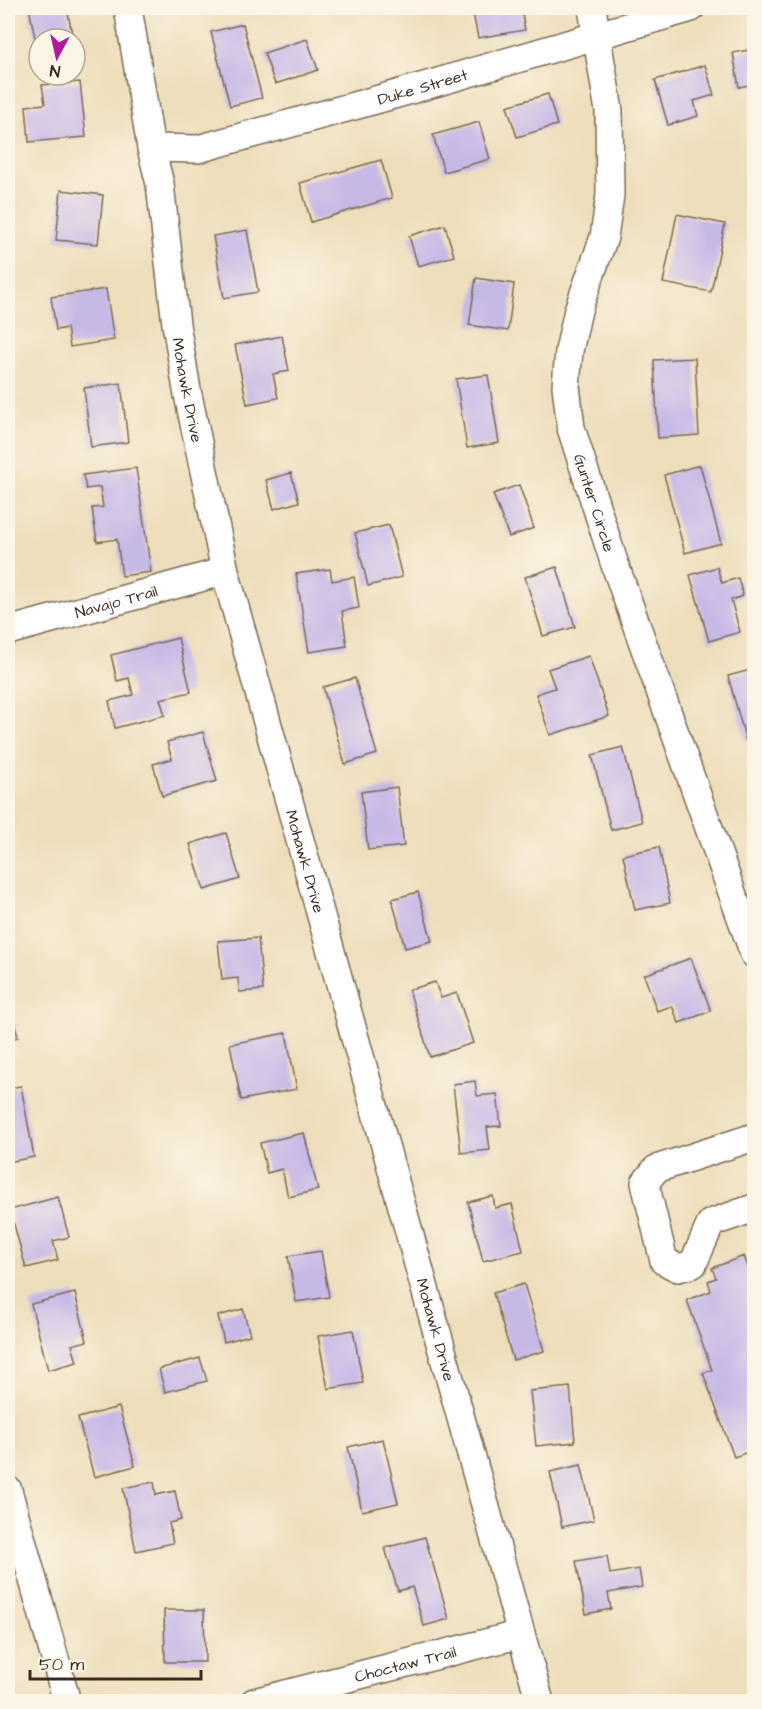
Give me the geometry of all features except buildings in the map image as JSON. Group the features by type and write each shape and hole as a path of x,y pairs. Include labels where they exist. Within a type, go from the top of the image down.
{"street":[{"name":"Mohawk Drive","path":"128,8 151,148 160,184 183,368 225,571 540,1701"},
{"name":"Gunter Circle","path":"592,8 609,111 610,195 604,237 578,310 569,351 566,386 571,428 627,598 754,954"},
{"name":"Duke Street","path":"151,148 198,149 398,94 595,34 691,8"},
{"name":"Navajo Trail","path":"8,631 225,571"},
{"path":"754,1137 656,1169 645,1183 664,1261 678,1268 693,1264 711,1223 754,1208"},
{"path":"8,1490 67,1701"},
{"name":"Choctaw Trail","path":"254,1701 521,1634"}]}
